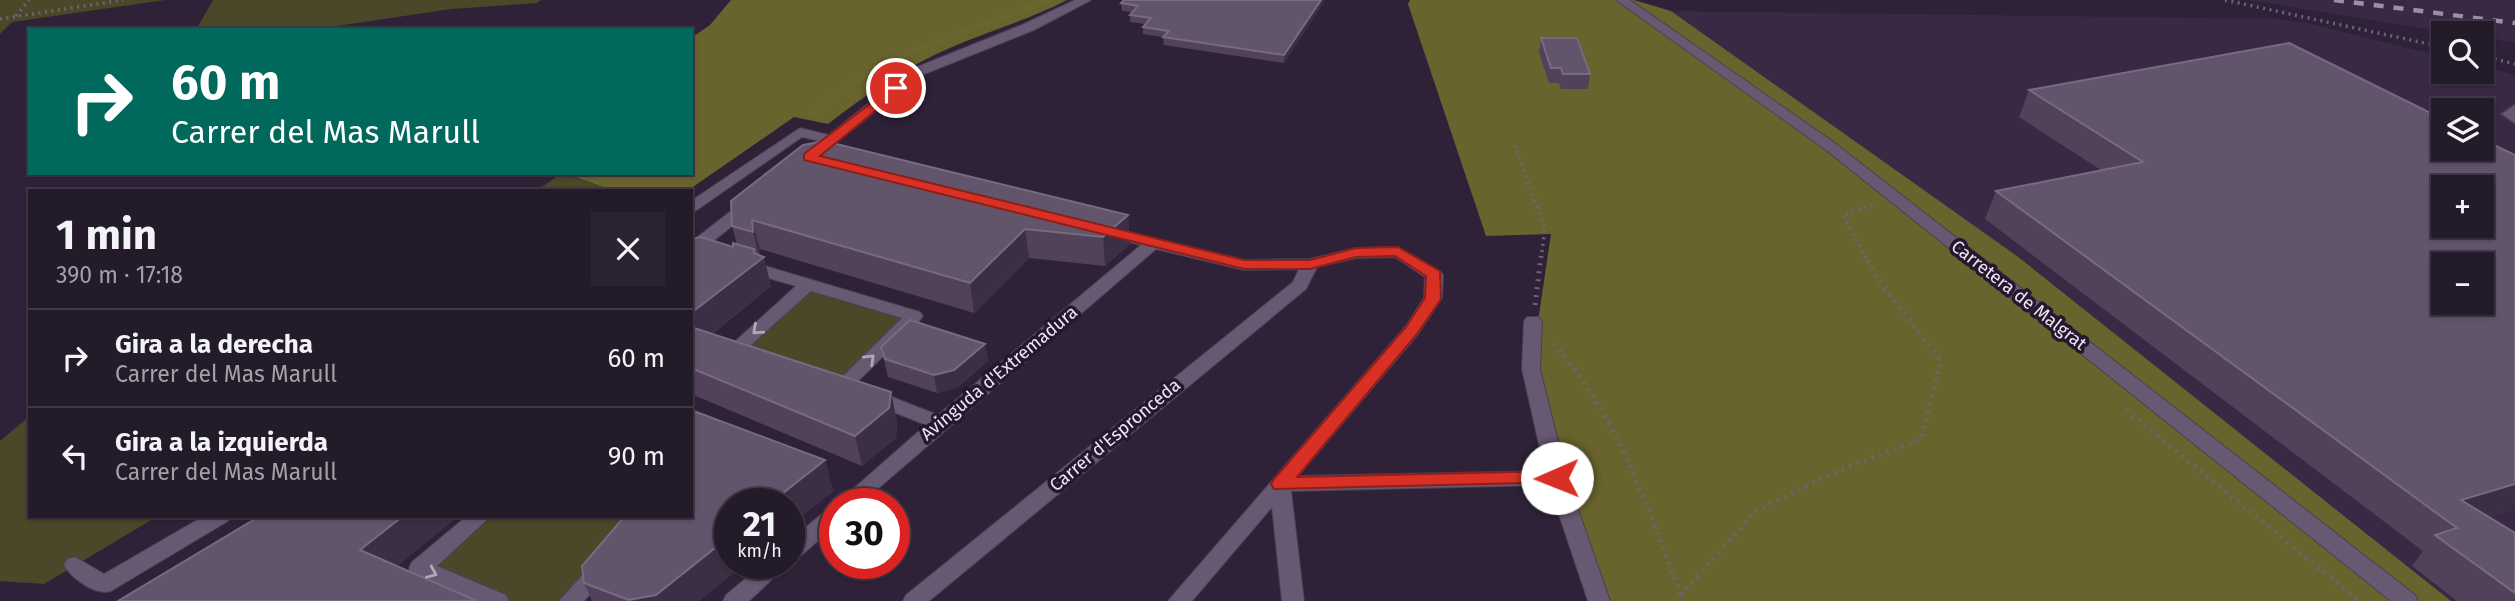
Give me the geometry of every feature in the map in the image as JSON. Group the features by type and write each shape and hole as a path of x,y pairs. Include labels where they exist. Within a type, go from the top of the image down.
{"street":[{"path":"810,161 917,72 1029,27 1085,0"},
{"name":"Carretera de Malgrat","path":"1622,0 1832,147 2407,601"},
{"path":"693,208 800,132 832,140"},
{"path":"693,249 762,194"},
{"path":"1087,226 1244,265 1310,264 1356,253 1398,252 1434,275 1433,299 1412,330 1179,601"},
{"name":"Avinguda d'Extremadura","path":"865,488 1153,243"},
{"path":"693,250 914,316 837,383 940,423"},
{"name":"Carrer d'Espronceda","path":"914,601 1300,285 1310,264"},
{"path":"778,361 738,347 808,285"},
{"path":"1532,321 1531,369 1557,478 1599,601"},
{"path":"1280,484 1557,478"},
{"path":"1280,484 1293,601"},
{"path":"75,565 103,585 218,518"},
{"path":"479,518 420,568 498,601"},
{"path":"805,539 819,528"},
{"path":"570,601 616,554"},
{"path":"734,601 760,579"}],"lane":[{"path":"2515,108 2508,114 2515,120"}],"path":[{"path":"15,16 29,0"},
{"path":"0,19 123,0"},
{"path":"2225,0 2431,44"},
{"path":"2494,60 2515,64"},
{"path":"1515,145 1545,229 1532,321 1579,372 1639,484 1682,598 1757,510 1831,474 1921,439 1941,361 1876,275 1843,215 1876,204"},
{"path":"1865,195 1886,212"},
{"path":"2123,407 2359,601"}],"shaded area":[{"path":"0,0 165,0 12,22 0,34"},
{"path":"213,0 541,0 537,3 451,9 323,28 197,28"},
{"path":"731,0 1067,0 919,63 873,91 828,124 794,117 690,189 608,189 570,175 693,175 693,37 710,25"},
{"path":"1410,0 1634,0 1671,11 2017,256 2451,601 1599,601 1531,369 1551,234 1486,236 1408,4"},
{"path":"2249,0 2515,0 2515,42 2494,39 2494,21 2431,21 2431,30"},
{"path":"1671,11 2278,19 2307,23 2431,54 2431,84 2494,84 2494,69 2515,75 2515,601 2451,601 2017,256"},
{"path":"559,175 568,175 608,189 539,189"},
{"path":"808,285 909,321 843,385 736,349"},
{"path":"28,418 28,518 155,518 44,584 0,581 0,441"},
{"path":"479,518 650,518 570,601 498,601 420,568"}],"building":[{"path":"1124,0 1321,0 1284,55 1163,37 1169,31 1143,27 1151,18 1130,15 1138,6 1121,3"},
{"path":"1541,38 1577,38 1590,74 1563,74 1561,68 1551,68"},
{"path":"2289,43 2431,113 2431,161 2494,161 2494,145 2515,155 2515,484 2461,500 2515,533 2515,593 2435,535 2457,528 1996,191 2143,162 2029,90"},
{"path":"824,141 1128,215 1103,237 1025,229 970,283 752,220 753,232 732,226 731,201 803,145"},
{"path":"701,237 733,247 733,243 754,249 754,253 764,257 693,311 693,239"},
{"path":"910,320 985,344 954,370 934,375 885,359 881,347"},
{"path":"693,328 891,392 889,408 855,436 693,369"},
{"path":"693,411 825,460 789,488 714,488 714,549 656,595 629,600 584,583 582,566 623,518 693,518"},
{"path":"257,518 400,518 360,550 477,601 118,601"}],"waterway":[{"path":"810,115 893,58 1049,0"}],"railway":[{"path":"2334,0 2515,23"}],"route":[{"path":"896,88 809,157 1244,265 1310,264 1356,253 1398,252 1434,275 1433,299 1412,330 1280,484 1557,478"}]}
